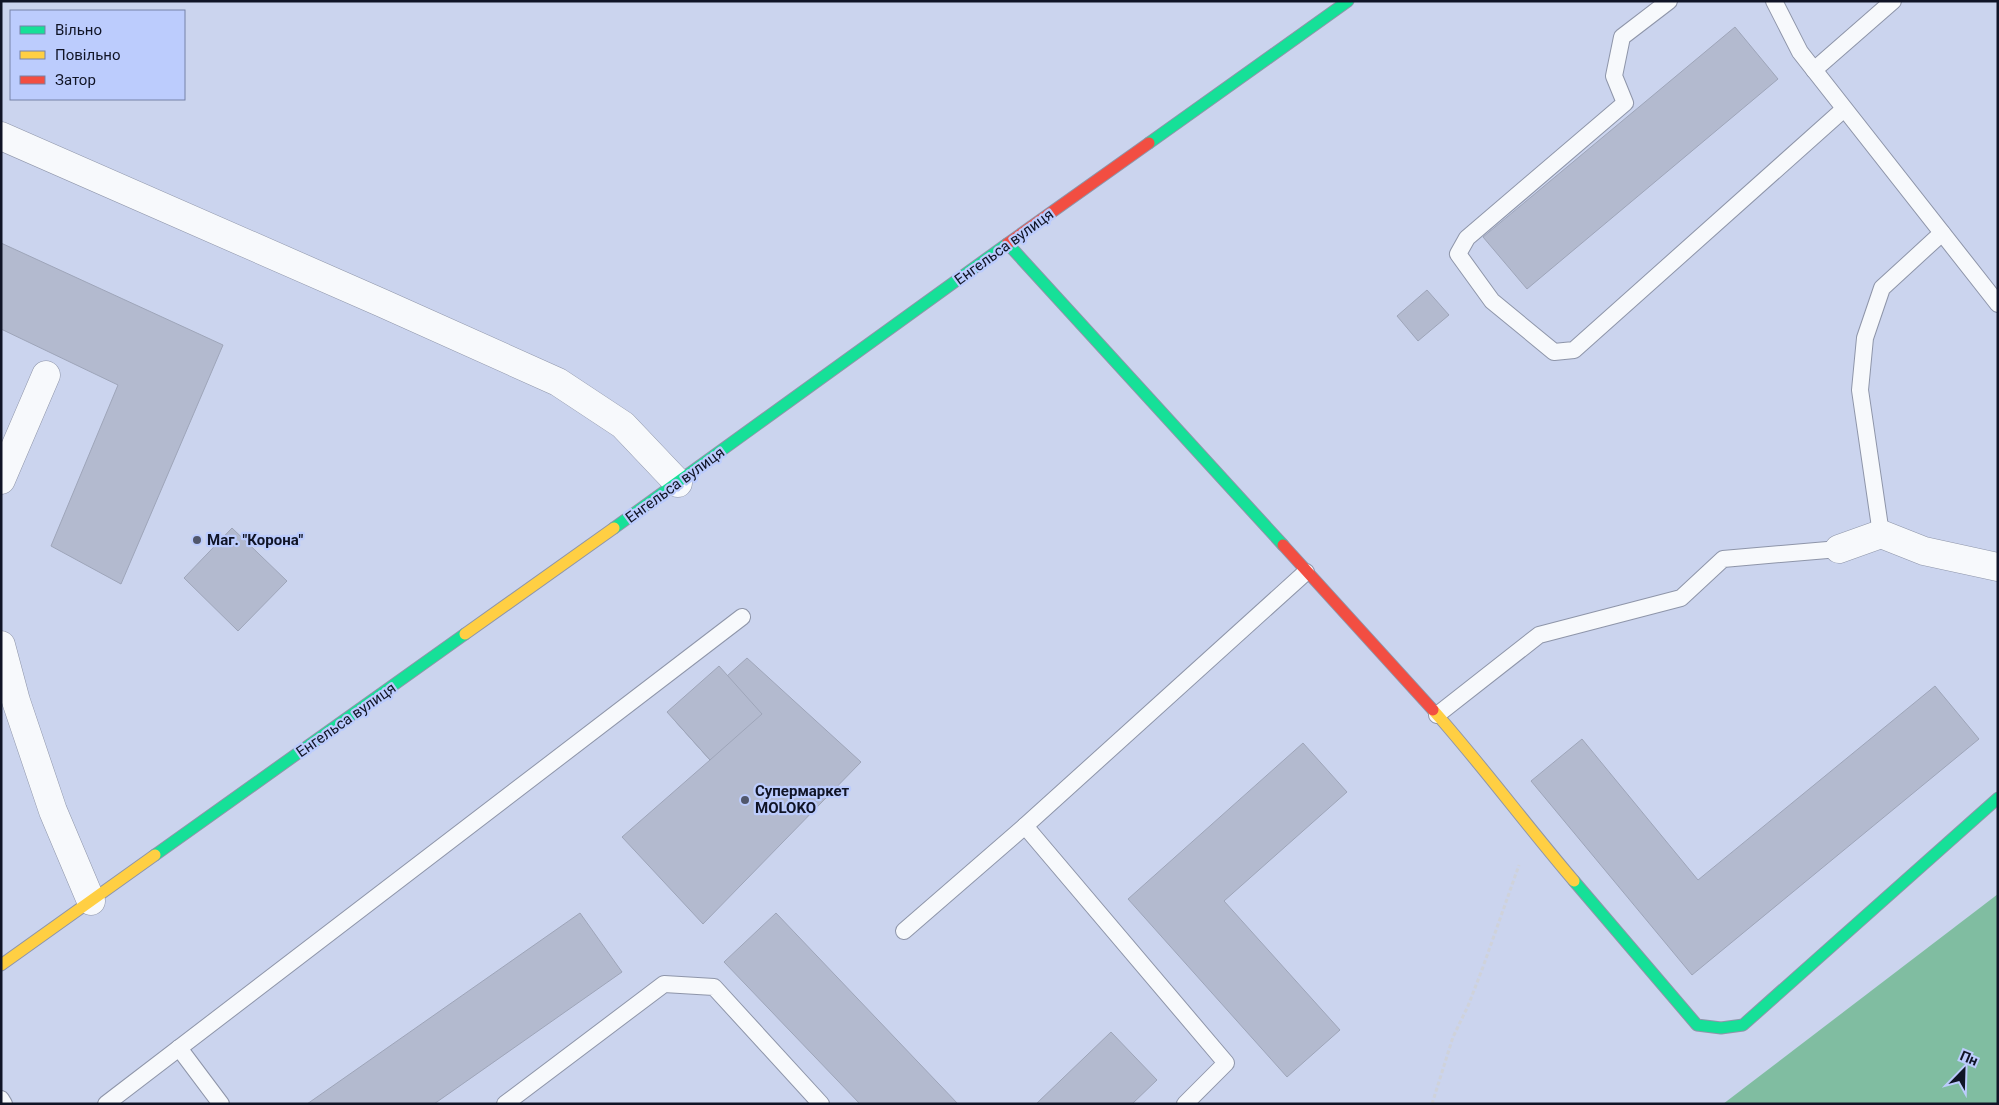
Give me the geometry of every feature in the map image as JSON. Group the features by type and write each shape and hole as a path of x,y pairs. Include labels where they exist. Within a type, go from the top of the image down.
{"street":[{"name":"Енгельса вулиця","path":"1,966 678,483 1348,1"},
{"path":"1,136 391,306 558,382 623,426 678,483"},
{"path":"1008,244 1459,738 1531,831 1697,1025 1721,1028 1744,1025 1998,798"},
{"path":"1,480 46,375"},
{"path":"1840,549 1881,534 1924,550 1998,567"},
{"path":"1,645 16,700 52,811 91,901"}],"lane":[{"path":"1669,1 1622,37 1614,76 1625,102 1467,238 1458,254 1492,302 1554,352 1574,350 1844,109"},
{"path":"1774,1 1800,52 1998,304"},
{"path":"1814,70 1893,1"},
{"path":"1881,534 1860,390 1865,338 1882,288 1942,233"},
{"path":"1437,714 1539,635 1681,598 1724,559 1840,549"},
{"path":"904,931 1025,826 1306,572"},
{"path":"106,1104 742,617"},
{"path":"1025,826 1226,1063 1185,1104"},
{"path":"504,1104 664,984 714,987 821,1104"},
{"path":"179,1048 221,1104"},
{"path":"1,1099 4,1104"}],"path":[{"path":"1432,1104 1453,1037 1484,967 1531,831"}],"green space":[{"path":"1998,894 1998,1104 1723,1104"}],"building":[{"path":"1735,27 1778,79 1527,289 1483,237"},
{"path":"1,243 223,345 121,584 51,546 118,385 1,329"},
{"path":"1427,290 1449,315 1418,341 1397,316"},
{"path":"232,528 287,581 238,631 184,578"},
{"name":"Супермаркет MOLOKO","path":"747,658 861,762 703,924 622,837 710,760 676,722"},
{"path":"719,666 762,714 710,760 667,712"},
{"path":"1935,686 1979,739 1692,975 1531,781 1582,739 1698,880"},
{"path":"1303,743 1347,792 1224,901 1340,1030 1287,1077 1128,899"},
{"path":"580,913 622,972 434,1104 307,1104"},
{"path":"776,913 958,1104 860,1104 724,962"},
{"path":"1111,1032 1157,1080 1132,1104 1036,1104"}],"traffic: fast":[{"path":"1149,143 1348,1"},
{"path":"614,528 1007,244"},
{"path":"1008,244 1283,545"},
{"path":"155,855 465,634"},
{"path":"1574,881 1697,1025 1721,1028 1743,1025 1998,798"}],"traffic: slow":[{"path":"465,634 614,528"},
{"path":"1433,710 1574,881"},
{"path":"1,965 155,855"}],"traffic: jam":[{"path":"1007,244 1149,143"},
{"path":"1283,545 1433,710"}],"place":[{"name":"Маг. \"Корона\"","path":"197,540"},
{"name":"Супермаркет MOLOKO","path":"745,800"}]}
